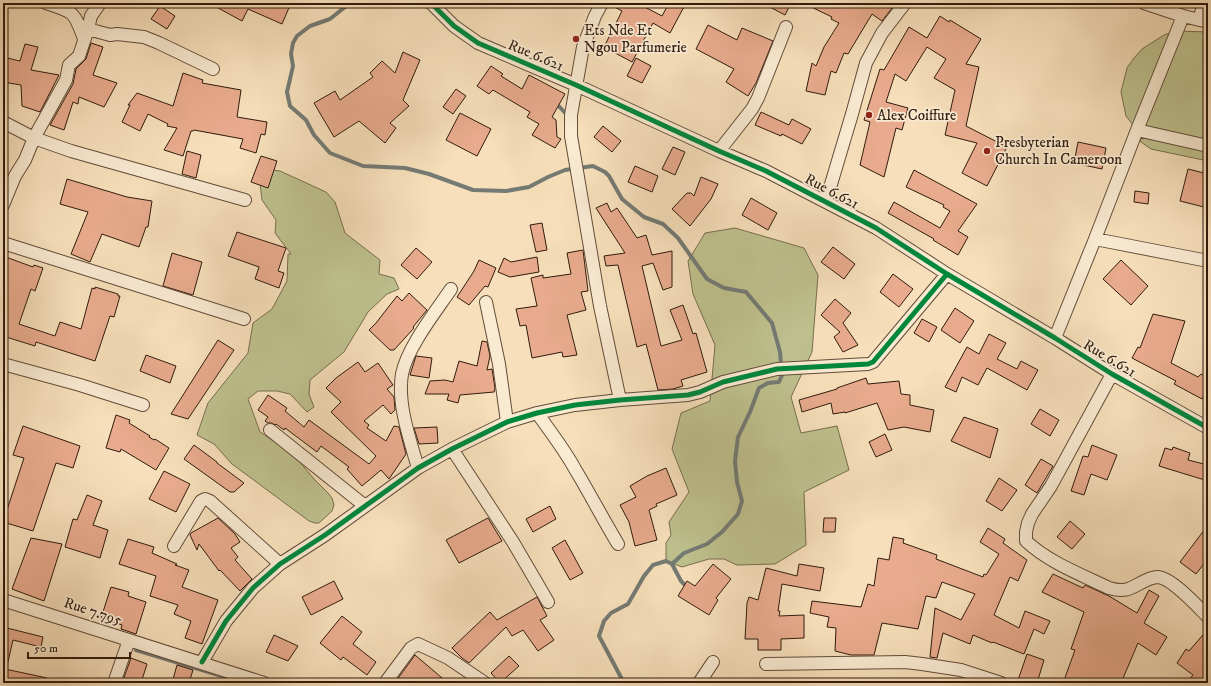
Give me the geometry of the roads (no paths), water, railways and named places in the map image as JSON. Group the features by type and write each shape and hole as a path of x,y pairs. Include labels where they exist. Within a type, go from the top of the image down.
{"street":[{"path":"46,3 70,11 86,34"},
{"path":"3,205 15,176 25,160 34,138 66,80 69,65 79,56 91,16 100,3"},
{"name":"Rue 6.621","path":"431,3 454,26 478,44 576,85 766,171 876,228 947,274 1055,338 1112,374 1208,428"},
{"path":"602,3 582,47 571,115 572,147 600,306 620,400"},
{"path":"826,201 866,63 882,33 905,3"},
{"path":"1144,3 1183,16 1204,21 1204,3"},
{"path":"1055,338 1096,239 1137,130 1183,16"},
{"path":"719,151 758,98 786,27"},
{"path":"86,34 117,34 144,37 159,42 213,69"},
{"path":"3,122 34,138 70,151 245,200"},
{"path":"1137,130 1208,146"},
{"path":"1096,239 1208,261"},
{"path":"3,243 244,319"},
{"path":"202,662 226,621 253,588 280,564 325,535 418,468 452,449 507,422 537,413 575,405 688,395 700,392 724,382 777,369 868,364 873,362 947,274"},
{"path":"418,468 403,414 401,391 402,375 406,360 421,334 451,289"},
{"path":"486,302 499,364 507,422"},
{"path":"3,364 80,385 143,405"},
{"path":"1112,374 1051,486 1032,514 1028,523 1026,541 1034,549 1051,559 1109,588 1119,591 1126,590 1157,577 1164,578 1179,589 1208,617"},
{"path":"537,413 575,468 602,519 618,544"},
{"path":"270,430 365,506"},
{"path":"452,449 514,542 548,602"},
{"path":"174,546 201,501 205,499 210,501 280,564"},
{"name":"Rue 7.795","path":"3,600 202,662 262,683"},
{"path":"114,683 129,640"},
{"path":"385,683 411,648 418,644 448,658 485,683"},
{"path":"700,683 713,662"},
{"path":"766,664 905,662 962,670 1001,683"}],"waterway":[{"path":"350,3 330,19 310,26 297,36 293,43 291,54 293,66 287,92 290,106 306,120 314,135 330,153 363,166 405,168 429,174 473,190 506,191 529,187 565,170 593,166 605,172 609,176 622,199 644,217 663,224 678,238 707,279 724,288 746,292 772,323 780,352 782,375 779,382 768,383 759,388 738,437 735,461 737,482 742,501 738,514 722,532 707,544 684,553 672,564 666,561 653,565 644,576 628,604 611,613 604,621 599,636 624,683"},
{"path":"555,102 568,116"},
{"path":"672,564 681,581 688,588"},
{"path":"136,650 225,677"}],"place":[{"name":"Ets Nde Et Ngou Parfumerie","path":"576,39"},
{"name":"Alex Coiffure","path":"869,115"},
{"name":"Presbyterian Church In Cameroon","path":"987,151"}]}
